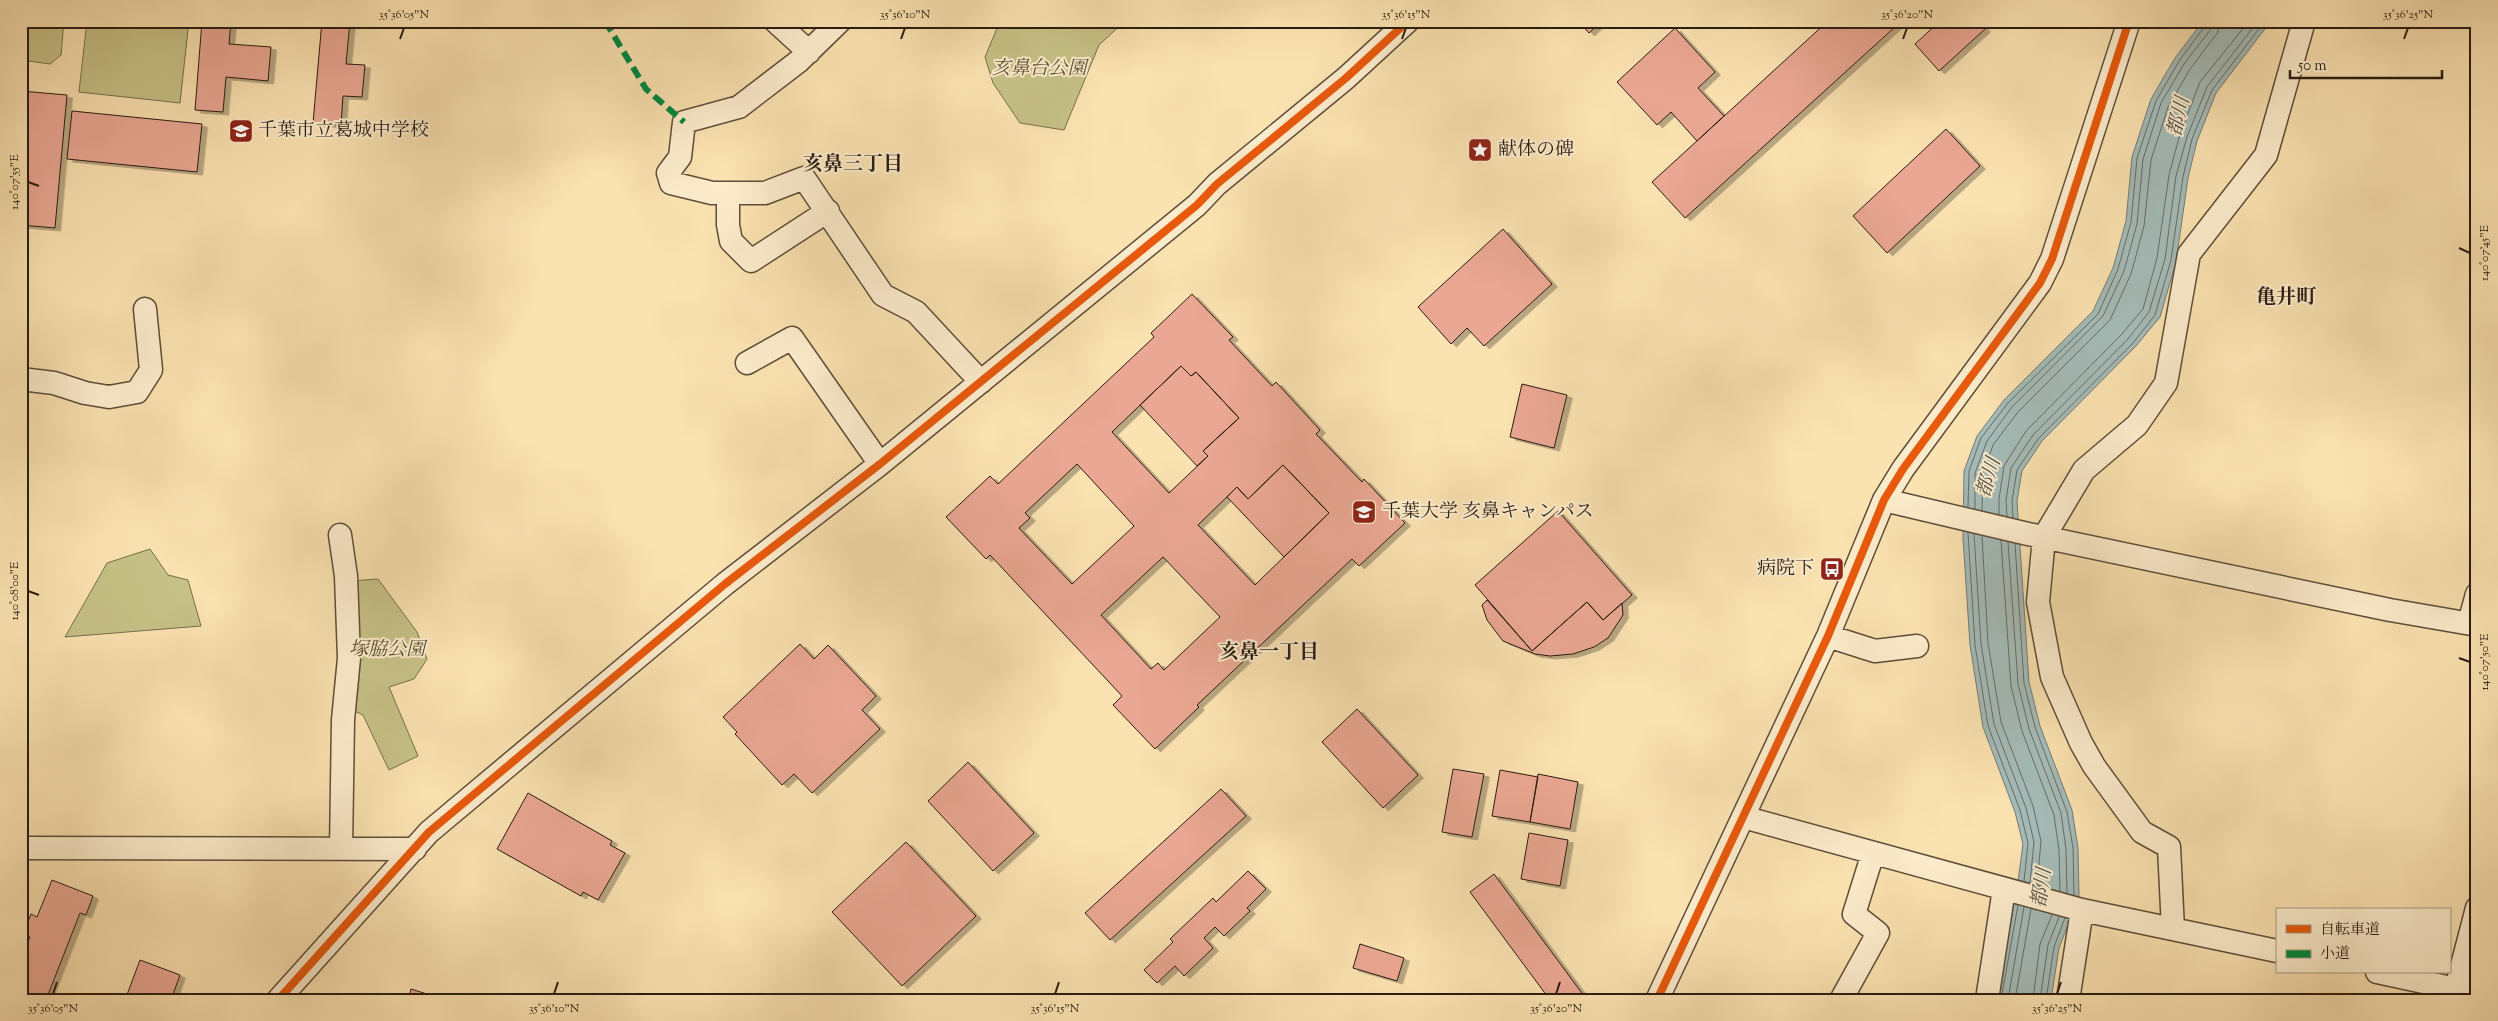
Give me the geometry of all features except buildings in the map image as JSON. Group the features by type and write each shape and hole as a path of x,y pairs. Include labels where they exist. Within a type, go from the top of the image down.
{"street":[{"path":"775,21 809,52"},
{"path":"840,21 799,62 739,107 684,122 680,157 668,173 671,183 712,193 765,193 804,178 883,295 916,312 981,382"},
{"path":"278,1000 429,832 725,584 880,464 1196,205 1217,184 1346,78 1408,21"},
{"path":"1657,1000 1828,636 1884,500 1903,469 2040,283 2052,259 2129,21"},
{"path":"2173,929 2168,847 2142,832 2094,766 2080,743 2052,677 2038,602 2036,536 2084,470 2137,425 2166,383 2189,254 2266,155 2304,21"},
{"path":"728,193 728,225 731,241 751,261 828,212"},
{"path":"21,380 54,383 85,393 109,397 137,392 151,370 145,309"},
{"path":"747,362 792,338 880,464"},
{"path":"1884,500 2036,536 2390,610 2473,624 2477,594"},
{"path":"340,535 346,576 349,658 343,720 341,848"},
{"path":"1828,636 1875,651 1918,646"},
{"path":"1743,817 2082,910 2276,951"},
{"path":"21,848 415,849"},
{"path":"1841,1000 1878,933 1854,914 1873,853"},
{"path":"1987,1000 2004,889"},
{"path":"2454,994 2477,908"},
{"path":"2068,1000 2082,910"},
{"path":"2384,974 2454,994 2477,996"}],"green space":[{"path":"21,21 64,21 61,55 50,64 21,60"},
{"path":"87,21 189,21 180,103 79,92"},
{"name":"亥鼻台公園","path":"1000,21 1125,21 1099,45 1064,130 1020,123 993,83 985,57"},
{"path":"150,549 168,575 188,580 201,626 65,637 107,563"},
{"name":"塚脇公園","path":"378,579 417,632 427,659 414,679 389,687 418,756 389,770 363,715 348,708 350,581"}],"water":[{"name":"都川","path":"2203,21 2271,21 2216,93 2197,141 2188,178 2176,262 2160,317 2136,346 2042,441 2022,471 2017,501 2029,682 2040,726 2072,810 2078,848 2079,896 2059,948 2051,1000 1996,1000 2018,882 2023,844 2015,812 1983,727 1970,645 1963,538 1964,471 1977,436 2004,400 2093,311 2113,268 2126,221 2132,157 2151,99 2175,58"}],"marked path":[{"path":"605,21 646,89 684,122"}],"cycle path":[{"path":"278,1000 429,832 725,584 880,464 1197,205 1217,184 1346,78 1408,21"},
{"path":"1657,1000 1828,636 1884,500 1903,469 2040,283 2052,259 2129,21"}],"place":[{"name":"千葉市立葛城中学校","path":"241,131"},
{"name":"献体の碑","path":"1480,150"},
{"name":"千葉大学 亥鼻キャンパス","path":"1364,512"},
{"name":"病院下","path":"1832,569"}],"district":[{"name":"亥鼻三丁目","path":"853,165"},
{"name":"亀井町","path":"2286,298"},
{"name":"亥鼻一丁目","path":"1269,653"}]}
